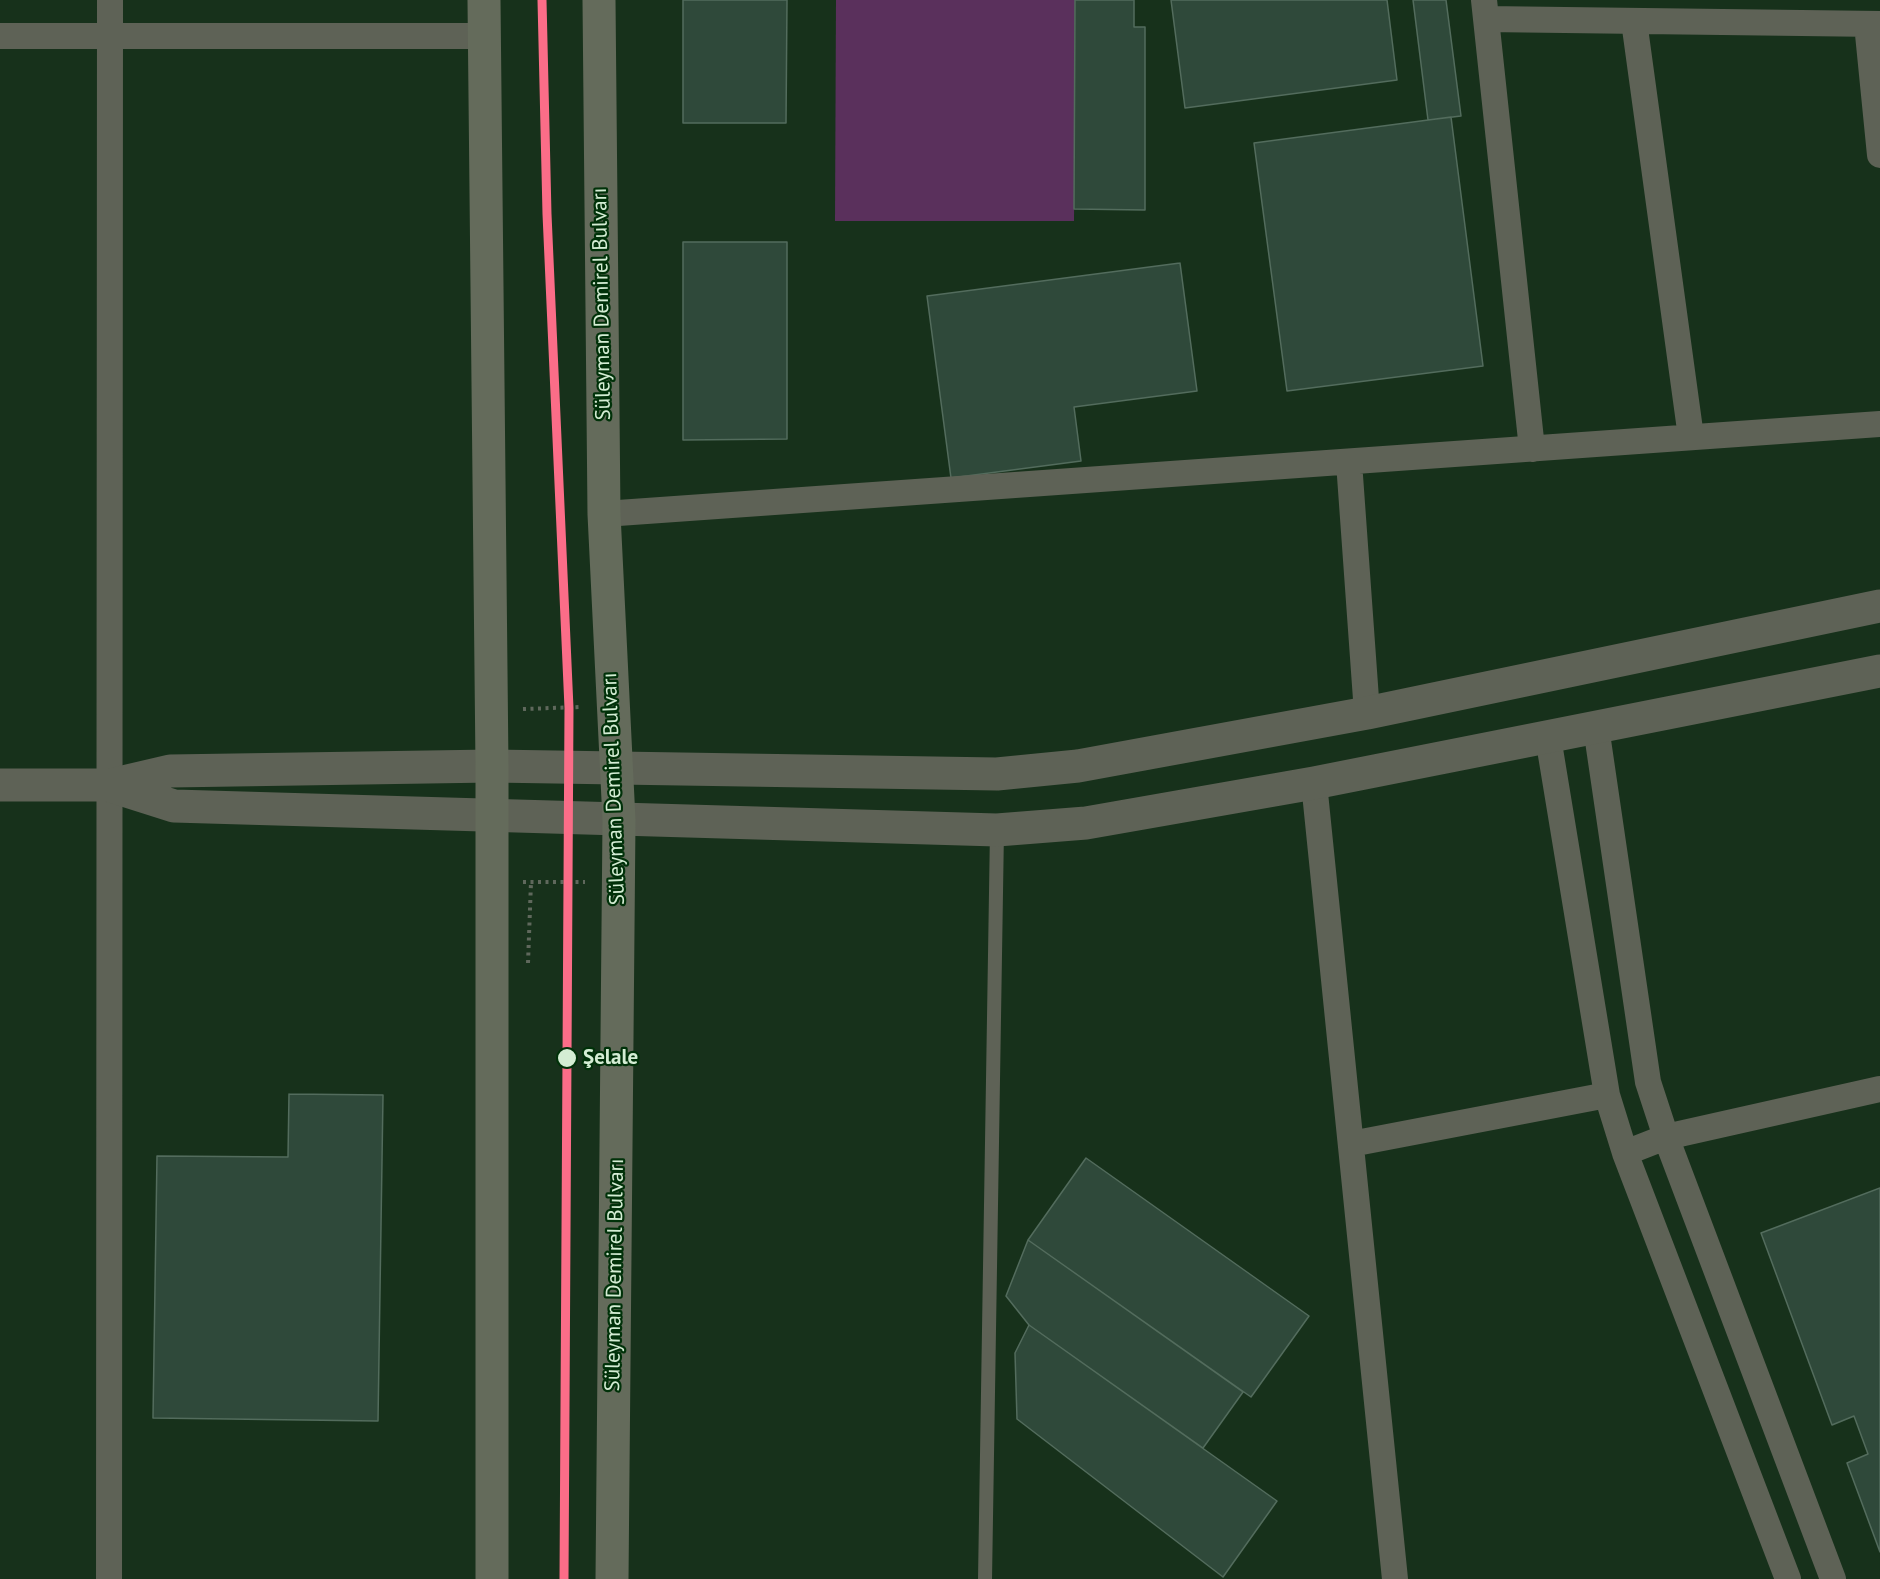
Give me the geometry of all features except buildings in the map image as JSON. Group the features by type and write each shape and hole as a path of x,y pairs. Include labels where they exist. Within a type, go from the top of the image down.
{"main road":[{"path":"484,0 493,882 492,1579"},
{"name":"Süleyman Demirel Bulvarı","path":"599,0 604,514 619,820 612,1579"}],"street":[{"path":"109,1579 110,0"},
{"path":"1532,449 1485,9 1634,21 1874,24 1880,155"},
{"path":"1634,21 1691,437"},
{"path":"0,36 109,38 484,36"},
{"path":"604,514 1880,424"},
{"path":"1349,462 1367,713"},
{"path":"0,785 110,785 170,771 492,766 997,774 1078,766 1367,713 1880,606"},
{"path":"110,785 174,806 997,830 1086,823 1314,783 1880,671"},
{"path":"1596,727 1648,1082 1666,1137 1833,1579"},
{"path":"1548,737 1606,1095 1625,1153 1788,1579"},
{"path":"1314,783 1395,1579"},
{"path":"1625,1153 1666,1137 1880,1089"},
{"path":"1351,1144 1606,1095"}],"lane":[{"path":"985,1579 997,830"}],"path":[{"path":"492,709 612,706"},
{"path":"493,882 619,882"},
{"path":"528,970 531,882"}],"shaded area":[{"path":"836,0 1075,0 1074,221 835,221"}],"transit line":[{"path":"542,0 547,214 569,708 564,1579"}],"place":[{"name":"Şelale","path":"567,1058"}]}
